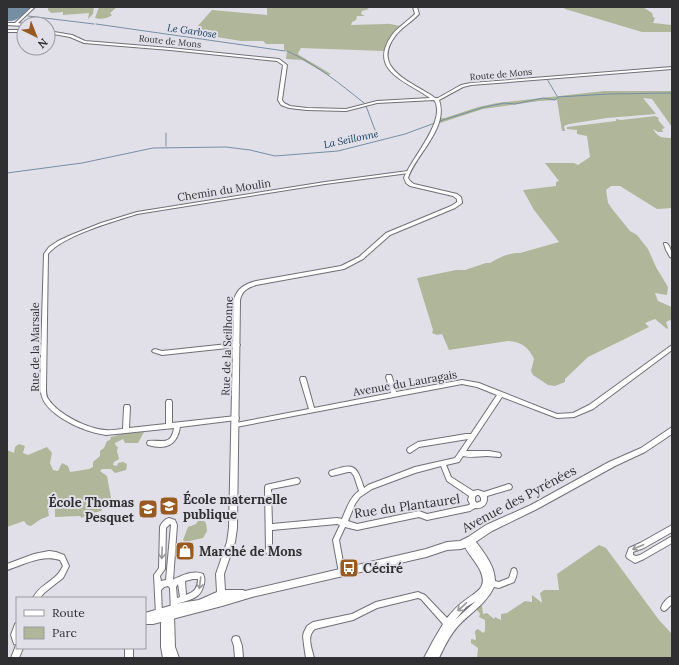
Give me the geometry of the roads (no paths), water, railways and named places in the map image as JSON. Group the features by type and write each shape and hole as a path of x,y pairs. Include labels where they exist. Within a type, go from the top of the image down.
{"street":[{"path":"24,16 34,7"},
{"path":"408,172 435,127 439,105 435,99 400,78 390,70 386,62 385,55 389,43 398,30 417,14 415,7"},
{"name":"Route de Mons","path":"56,33 71,36 84,42 278,60 284,65 280,103 289,107 342,111 377,102 440,98 462,86 471,84 672,68"},
{"name":"Chemin du Moulin","path":"48,249 57,243 109,221 137,213 310,185 408,172"},
{"name":"Rue de la Seilhonne","path":"221,598 220,574 231,542 233,528 238,293 243,288 256,283 342,268 361,258 388,234 459,204 460,200 455,195 410,184 406,178 408,172"},
{"path":"666,244 672,256"},
{"name":"Rue de la Marsale","path":"48,249 46,254 43,388 45,399 53,409 87,429 106,433 177,425 236,422"},
{"path":"155,350 162,353 236,344"},
{"name":"Avenue du Lauragais","path":"236,422 312,410 462,382 477,385 552,415 563,417 574,415 591,407 672,347"},
{"path":"389,377 394,394"},
{"path":"303,379 312,410"},
{"path":"342,573 336,542 353,502 362,491 416,470 457,460 501,394"},
{"path":"169,402 169,426"},
{"path":"126,431 127,407"},
{"path":"150,443 161,444 173,440 175,438 177,425"},
{"name":"Avenue des Pyrénées","path":"146,617 221,598 252,593 342,573 468,542 489,528 534,507 606,467 643,450 672,430"},
{"path":"410,450 418,445 466,436 473,437"},
{"path":"462,453 472,455 491,453 498,455"},
{"name":"Rue du Plantaurel","path":"443,464 450,479 472,494"},
{"path":"332,472 348,469 353,470 357,475 362,491"},
{"path":"269,552 268,487 297,481"},
{"name":"Rue du Plantaurel","path":"482,495 509,487"},
{"name":"Rue du Plantaurel","path":"269,527 337,521 357,527 419,514 427,517 470,508 475,504 482,504 484,499 482,495 477,492 472,494"},
{"name":"Rue du Plantaurel","path":"472,494 471,499 475,504"},
{"path":"168,611 158,589 158,575 162,569 163,527 169,521 173,522 174,525 168,611 168,653 175,658"},
{"path":"672,528 642,546 631,550 629,556 632,559 638,559 672,539"},
{"path":"428,658 449,625 487,595 489,583 468,542"},
{"path":"7,567 39,556 54,555 62,557 66,566 63,574 37,597"},
{"path":"489,583 502,585 512,580 514,571"},
{"path":"158,589 162,584 171,584 181,579 197,575 201,576 199,590 195,595 182,599 168,611"},
{"path":"181,579 183,594 182,599"},
{"path":"310,658 306,634 309,628 353,617 376,604 418,595 423,597 449,625"},
{"path":"664,608 672,599"},
{"name":"Avenue des Pyrénées","path":"146,620 168,611"},
{"path":"436,658 449,625"},
{"path":"236,640 240,658"}],"water":[{"path":"7,7 31,7 22,16 16,16 16,20 7,21"}],"waterway":[{"name":"Le Garbose","path":"56,19 94,24"},
{"name":"Le Garbose","path":"96,24 285,51"},
{"name":"Le Garbose","path":"287,51 318,68 364,103"},
{"path":"547,79 557,96"},
{"name":"La Seillonne","path":"440,121 481,108 504,103 515,104 543,98 555,100 558,97 608,94 672,93"},
{"name":"Le Garbose","path":"366,106 378,138"},
{"name":"La Seillonne","path":"7,173 82,163 153,148 226,147 250,150 275,156 338,151 405,134 435,123"},
{"path":"166,133 166,146"}],"place":[{"name":"École maternelle publique","path":"169,506"},
{"name":"École Thomas Pesquet","path":"148,509"},
{"name":"Marché de Mons","path":"185,551"},
{"name":"Céciré","path":"349,568"}]}
